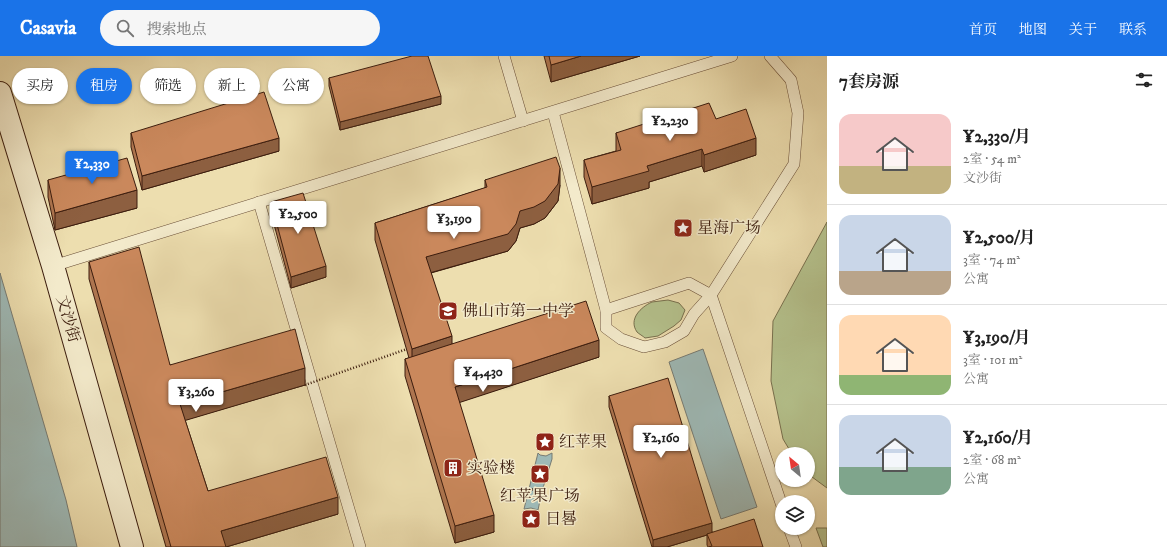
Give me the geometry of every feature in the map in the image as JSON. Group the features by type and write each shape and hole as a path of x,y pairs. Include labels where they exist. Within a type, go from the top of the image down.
{"street":[{"name":"文沙街","path":"0,93 53,266 132,547"}],"lane":[{"path":"504,56 523,121"},
{"path":"53,266 732,56"},
{"path":"553,112 606,310 606,328 621,339 644,347 665,342 684,331 694,314 711,295 794,164 798,113 791,80 772,58"},
{"path":"259,202 360,547"},
{"path":"606,310 689,283 711,295 778,495"},
{"path":"792,535 796,547"}],"path":[{"path":"304,385 407,349"},
{"path":"534,470 547,474"},
{"path":"529,489 542,491"}],"green space":[{"path":"827,222 827,488 815,479 815,447 788,447 783,439 771,381 773,321"},
{"path":"668,300 679,303 685,310 681,320 658,336 645,338 637,332 634,323 640,310 652,302"},
{"path":"816,528 827,528 827,547 823,547"}],"water":[{"path":"0,273 66,500 77,547 0,547"},
{"path":"703,349 757,507 721,519 669,362"},
{"path":"538,453 546,456 552,453 552,459 538,510 531,508 524,509"}],"building":[{"path":"412,56 428,56 441,96 340,122 329,78"},
{"path":"549,56 581,56 551,65"},
{"path":"264,92 279,138 142,176 131,133 225,104 260,104 260,93"},
{"path":"709,103 716,119 746,109 756,138 704,155 702,149 647,166 649,171 592,187 584,160 621,150 616,133"},
{"path":"556,157 560,168 558,184 545,201 534,207 520,211 516,224 508,234 426,257 452,336 412,349 375,223 487,187 485,180"},
{"path":"127,158 137,190 55,213 48,180"},
{"path":"303,193 326,266 291,277 271,202"},
{"path":"139,247 170,365 295,329 305,368 180,404 208,491 326,457 338,497 221,531 226,547 171,547 89,262"},
{"name":"实验楼","path":"586,301 599,340 455,387 494,515 455,526 405,359"},
{"path":"668,378 712,523 653,540 609,396"},
{"path":"754,519 763,547 709,547 712,546 707,534"}],"place":[{"name":"星海广场","path":"683,228"},
{"name":"佛山市第一中学","path":"448,311"},
{"name":"红苹果","path":"545,442"},
{"name":"实验楼","path":"453,468"},
{"name":"红苹果广场","path":"540,474"},
{"name":"日晷","path":"531,519"}]}
